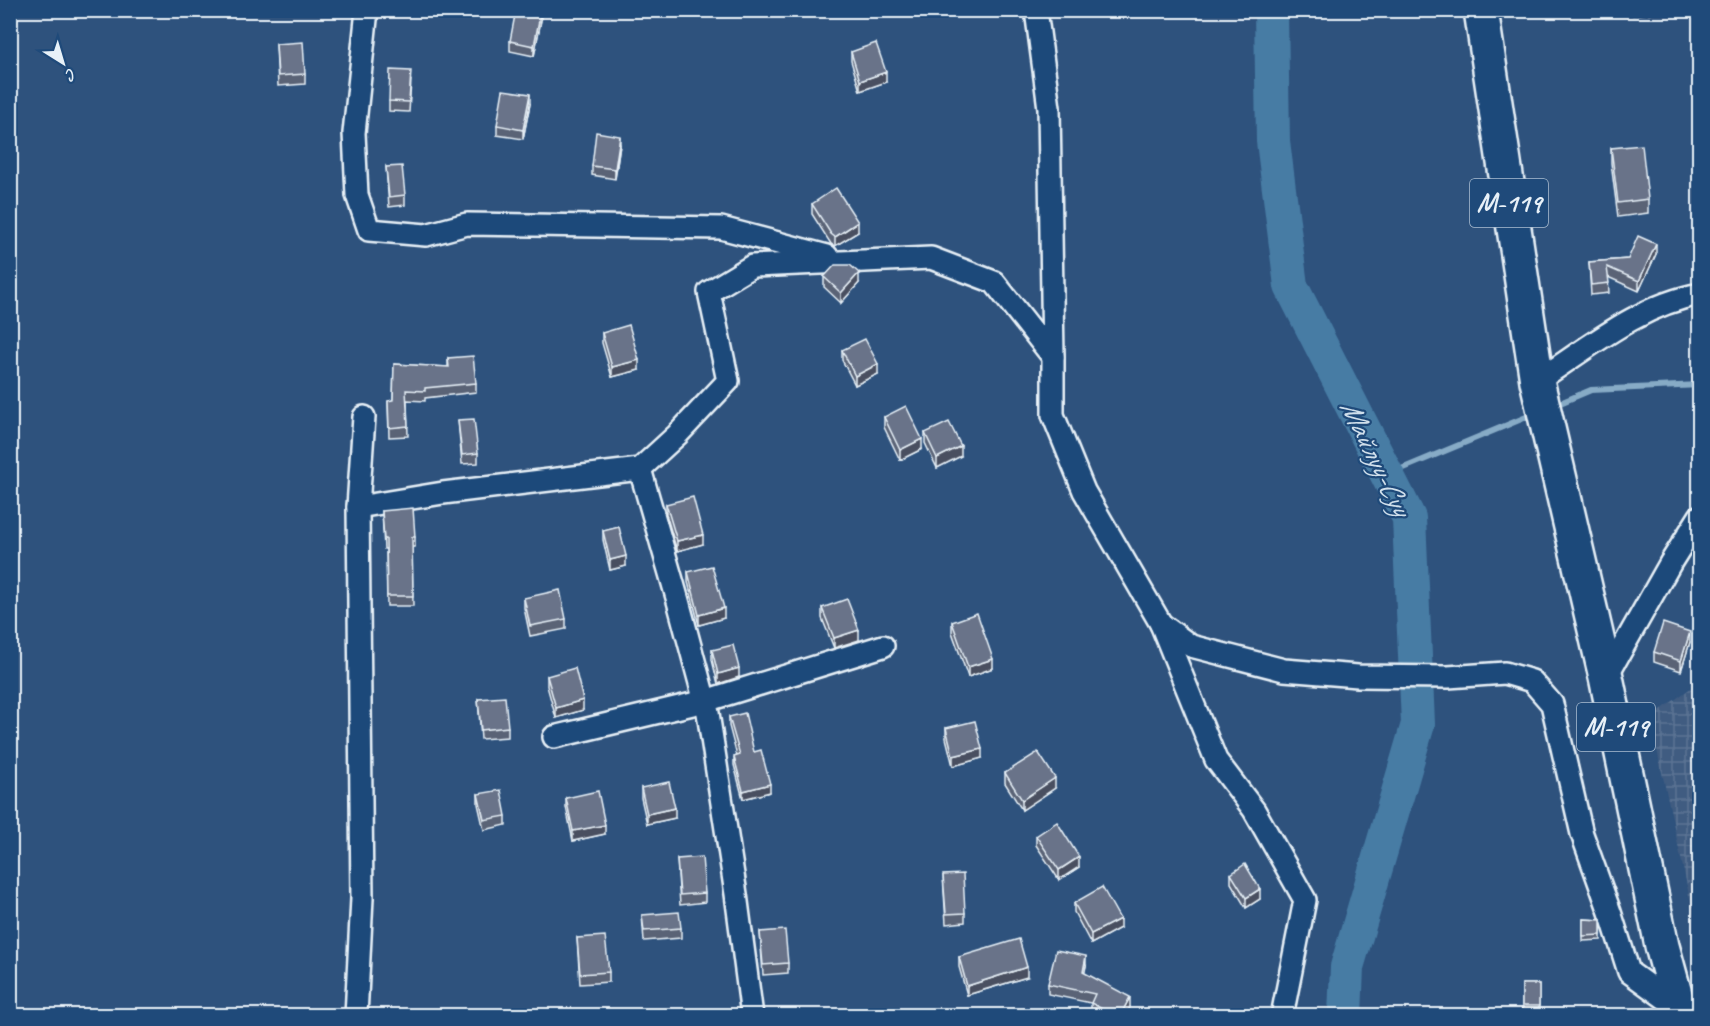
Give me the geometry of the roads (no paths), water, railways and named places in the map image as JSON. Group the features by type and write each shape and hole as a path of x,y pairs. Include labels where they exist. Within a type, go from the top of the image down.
{"main road":[{"name":"М-119","path":"1481,10 1539,388 1606,677 1662,946 1681,1012"}],"street":[{"path":"367,10 354,133 357,195 369,230 426,235 467,224 722,228 847,262"},
{"path":"1036,10 1049,108 1053,415 1084,491 1161,624 1216,760 1254,810 1305,900 1282,1016"},
{"path":"358,507 443,493 640,469 677,435 728,381 709,292 752,266 931,258 994,282 1053,357"},
{"path":"1539,388 1640,314 1700,294"},
{"path":"356,1016 362,898 358,507 364,417"},
{"path":"640,469 705,701 736,894 752,1016"},
{"path":"1606,677 1671,562 1700,516"},
{"path":"1161,624 1191,646 1284,670 1358,676 1448,677 1505,673 1532,681 1552,704 1582,834 1629,972 1681,1012"},
{"path":"554,737 705,701 883,646"}],"waterway":[{"name":"Майлуу-Суу","path":"1271,10 1273,141 1291,286 1409,518 1418,724 1347,967 1345,1016"},
{"path":"1553,406 1591,390 1700,385"},
{"path":"1387,475 1536,413"}]}
